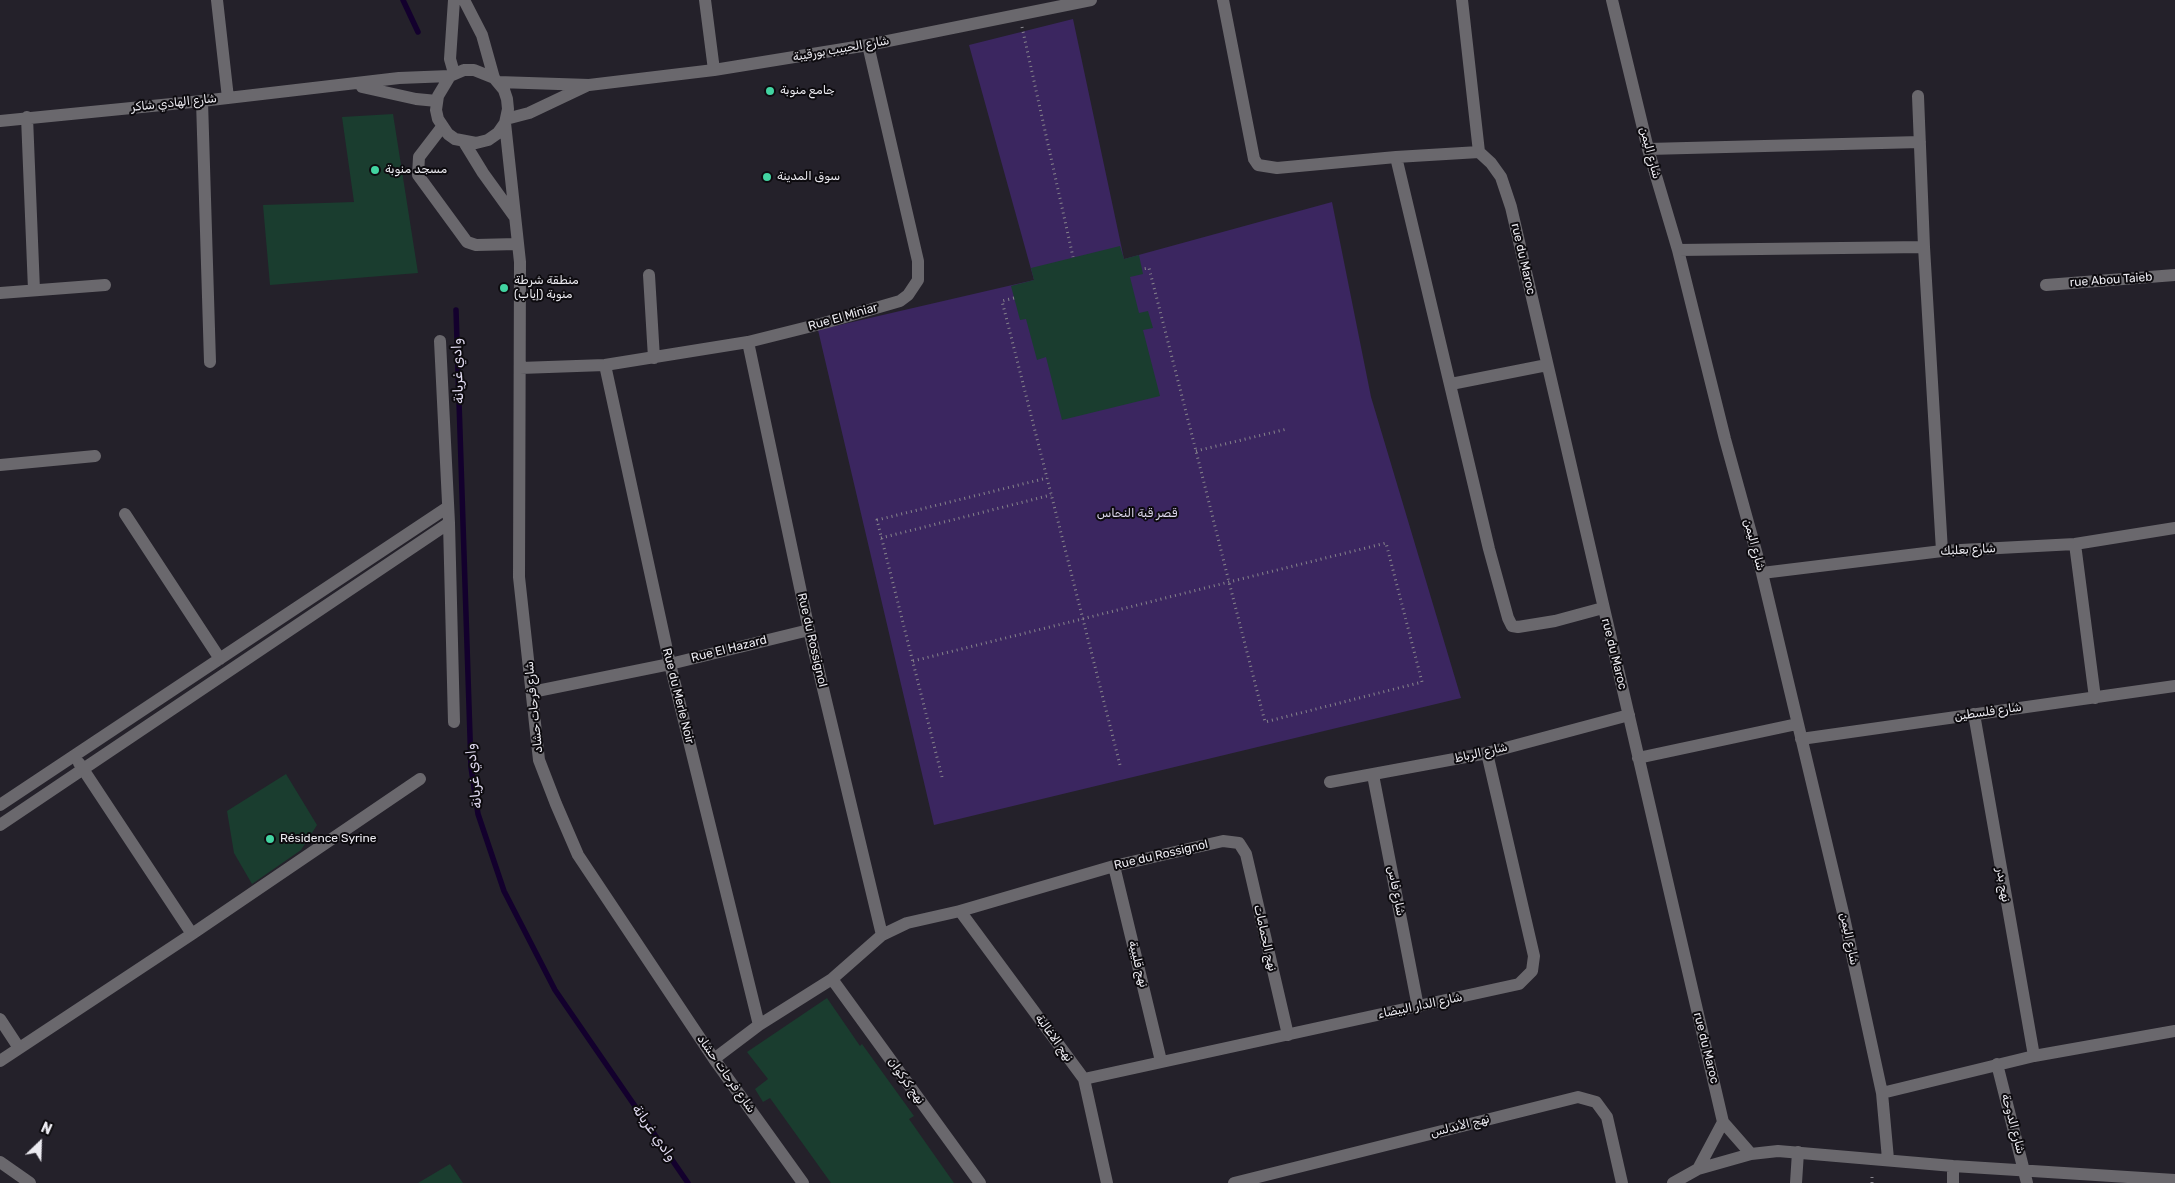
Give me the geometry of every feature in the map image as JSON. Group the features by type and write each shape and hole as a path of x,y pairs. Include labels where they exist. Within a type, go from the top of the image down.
{"street":[{"path":"217,0 228,98"},
{"path":"452,75 450,59 454,0"},
{"path":"464,0 482,35 496,80 507,99 506,121 498,132 488,140 476,143 464,142 448,134 438,119 437,101 443,86 452,75 464,70 474,70 496,80"},
{"path":"705,0 714,70"},
{"name":"شارع الحبيب بورقيبة","path":"496,80 588,85 714,70 868,45 1088,0"},
{"path":"1224,0 1254,159 1258,165 1277,168 1396,157 1479,152 1462,0"},
{"name":"شارع اليمن","path":"1612,0 1648,149 1678,250 1724,439 1762,573 1802,740 1843,913 1882,1093 1888,1159"},
{"name":"Rue El Miniar","path":"520,368 605,365 748,342 900,301 913,289 918,280 918,261 868,45"},
{"name":"شارع الهادي شاكر","path":"0,121 202,101 399,78 452,75"},
{"name":"شارع الهادي شاكر","path":"347,84 416,99 437,101"},
{"name":"شارع الحبيب بورقيبة","path":"506,121 588,85"},
{"path":"1918,96 1924,246 1942,551"},
{"path":"202,101 210,362"},
{"path":"27,117 34,290"},
{"name":"شارع فرحات حشاد","path":"506,121 520,262 520,578 539,760 578,855 714,1059 802,1183"},
{"path":"442,127 419,157 418,175 468,242 476,245 517,244"},
{"name":"شارع فرحات حشاد","path":"464,142 483,173 514,216"},
{"path":"1648,149 1920,142"},
{"name":"rue du Maroc","path":"1479,152 1496,168 1506,191 1724,1122 1751,1154"},
{"path":"1396,157 1489,549 1508,618 1512,626 1518,628 1555,621 1603,608"},
{"path":"1678,250 1924,246"},
{"path":"649,275 654,358"},
{"name":"rue Abou Taieb","path":"2046,285 2175,275"},
{"path":"0,293 105,285"},
{"path":"440,341 449,523 454,722"},
{"name":"Rue du Rossignol","path":"748,342 809,630 882,935"},
{"name":"Rue du Merle Noir","path":"605,365 670,664 759,1025"},
{"path":"1451,384 1547,365"},
{"path":"0,465 95,456"},
{"path":"12,818 1,802 75,757 448,507"},
{"path":"126,514 220,659"},
{"path":"0,825 449,523"},
{"name":"شارع بعلبك","path":"1762,573 1942,551 2075,544 2175,528"},
{"path":"2075,544 2095,698"},
{"name":"Rue El Hazard","path":"532,692 670,664 809,630"},
{"name":"شارع فلسطين","path":"1802,740 2175,686"},
{"name":"نهج بدر","path":"1974,714 2034,1056"},
{"name":"شارع الرباط","path":"1330,782 1487,753 1629,715"},
{"path":"1638,758 1797,724"},
{"name":"شارع الدار البيضاء","path":"1084,1079 1519,984 1532,971 1534,956 1487,753"},
{"path":"75,757 192,934"},
{"name":"شارع فاس","path":"1373,775 1418,1006"},
{"path":"0,1061 192,934 420,779"},
{"name":"Rue du Rossignol","path":"714,1059 759,1025 832,979 882,935 907,923 960,911 1114,866 1223,841 1239,844"},
{"name":"نهج الحمامات","path":"1239,844 1246,854 1288,1035"},
{"name":"نهج قليبية","path":"1114,866 1161,1061"},
{"name":"نهج الاغالبة","path":"960,911 1084,1079 1107,1183"},
{"name":"نهج كركوان","path":"832,979 980,1183"},
{"path":"0,1019 19,1048"},
{"path":"1882,1093 2034,1056 2175,1031"},
{"name":"شارع الدوحة","path":"1997,1064 2026,1177"},
{"name":"نهج الأندلس","path":"1239,1182 1578,1097 1596,1102 1607,1117 1622,1183"},
{"path":"1694,1175 1724,1122"},
{"path":"1673,1183 1751,1154 1778,1151 1888,1159 2026,1177 2175,1180"},
{"path":"1796,1183 1798,1152"},
{"path":"0,1162 30,1183"},
{"path":"1953,1166 1953,1183"}],"path":[{"path":"1019,15 1073,257"},
{"path":"913,661 1229,582 1386,543 1422,682 1264,722 1229,582 1149,268 1142,269"},
{"path":"1014,298 1002,301 1120,765"},
{"path":"1196,452 1287,429"},
{"path":"942,777 877,520 1047,478"},
{"path":"881,538 1051,495"}],"green space":[{"name":"قصر قبة النحاس","path":"1073,19 1124,259 1332,202 1371,397 1461,698 934,825 818,330 1034,280 969,45"}],"building":[{"name":"مسجد منوبة","path":"393,114 418,273 270,285 263,205 354,202 342,117"},
{"path":"1120,246 1124,259 1139,255 1143,274 1130,277 1139,313 1148,311 1153,328 1143,330 1160,396 1062,420 1046,357 1037,360 1026,319 1020,320 1011,286 1034,280 1031,268"},
{"name":"Résidence Syrine","path":"286,774 317,825 301,850 252,884 234,853 227,811"},
{"path":"827,998 860,1046 862,1044 914,1116 909,1119 954,1183 831,1183 770,1098 763,1102 755,1089 768,1079 747,1052"},
{"path":"450,1164 463,1183 418,1183"}],"waterway":[{"name":"وادي غريانة","path":"403,0 418,32"},
{"name":"وادي غريانة","path":"456,310 471,767 478,814 504,891 555,990 688,1183"}],"place":[{"name":"جامع منوبة","path":"770,91"},
{"name":"مسجد منوبة","path":"375,170"},
{"name":"سوق المدينة","path":"767,177"},
{"name":"منطقة شرطة منوبة (إياب)","path":"504,288"},
{"name":"Résidence Syrine","path":"270,839"}]}
